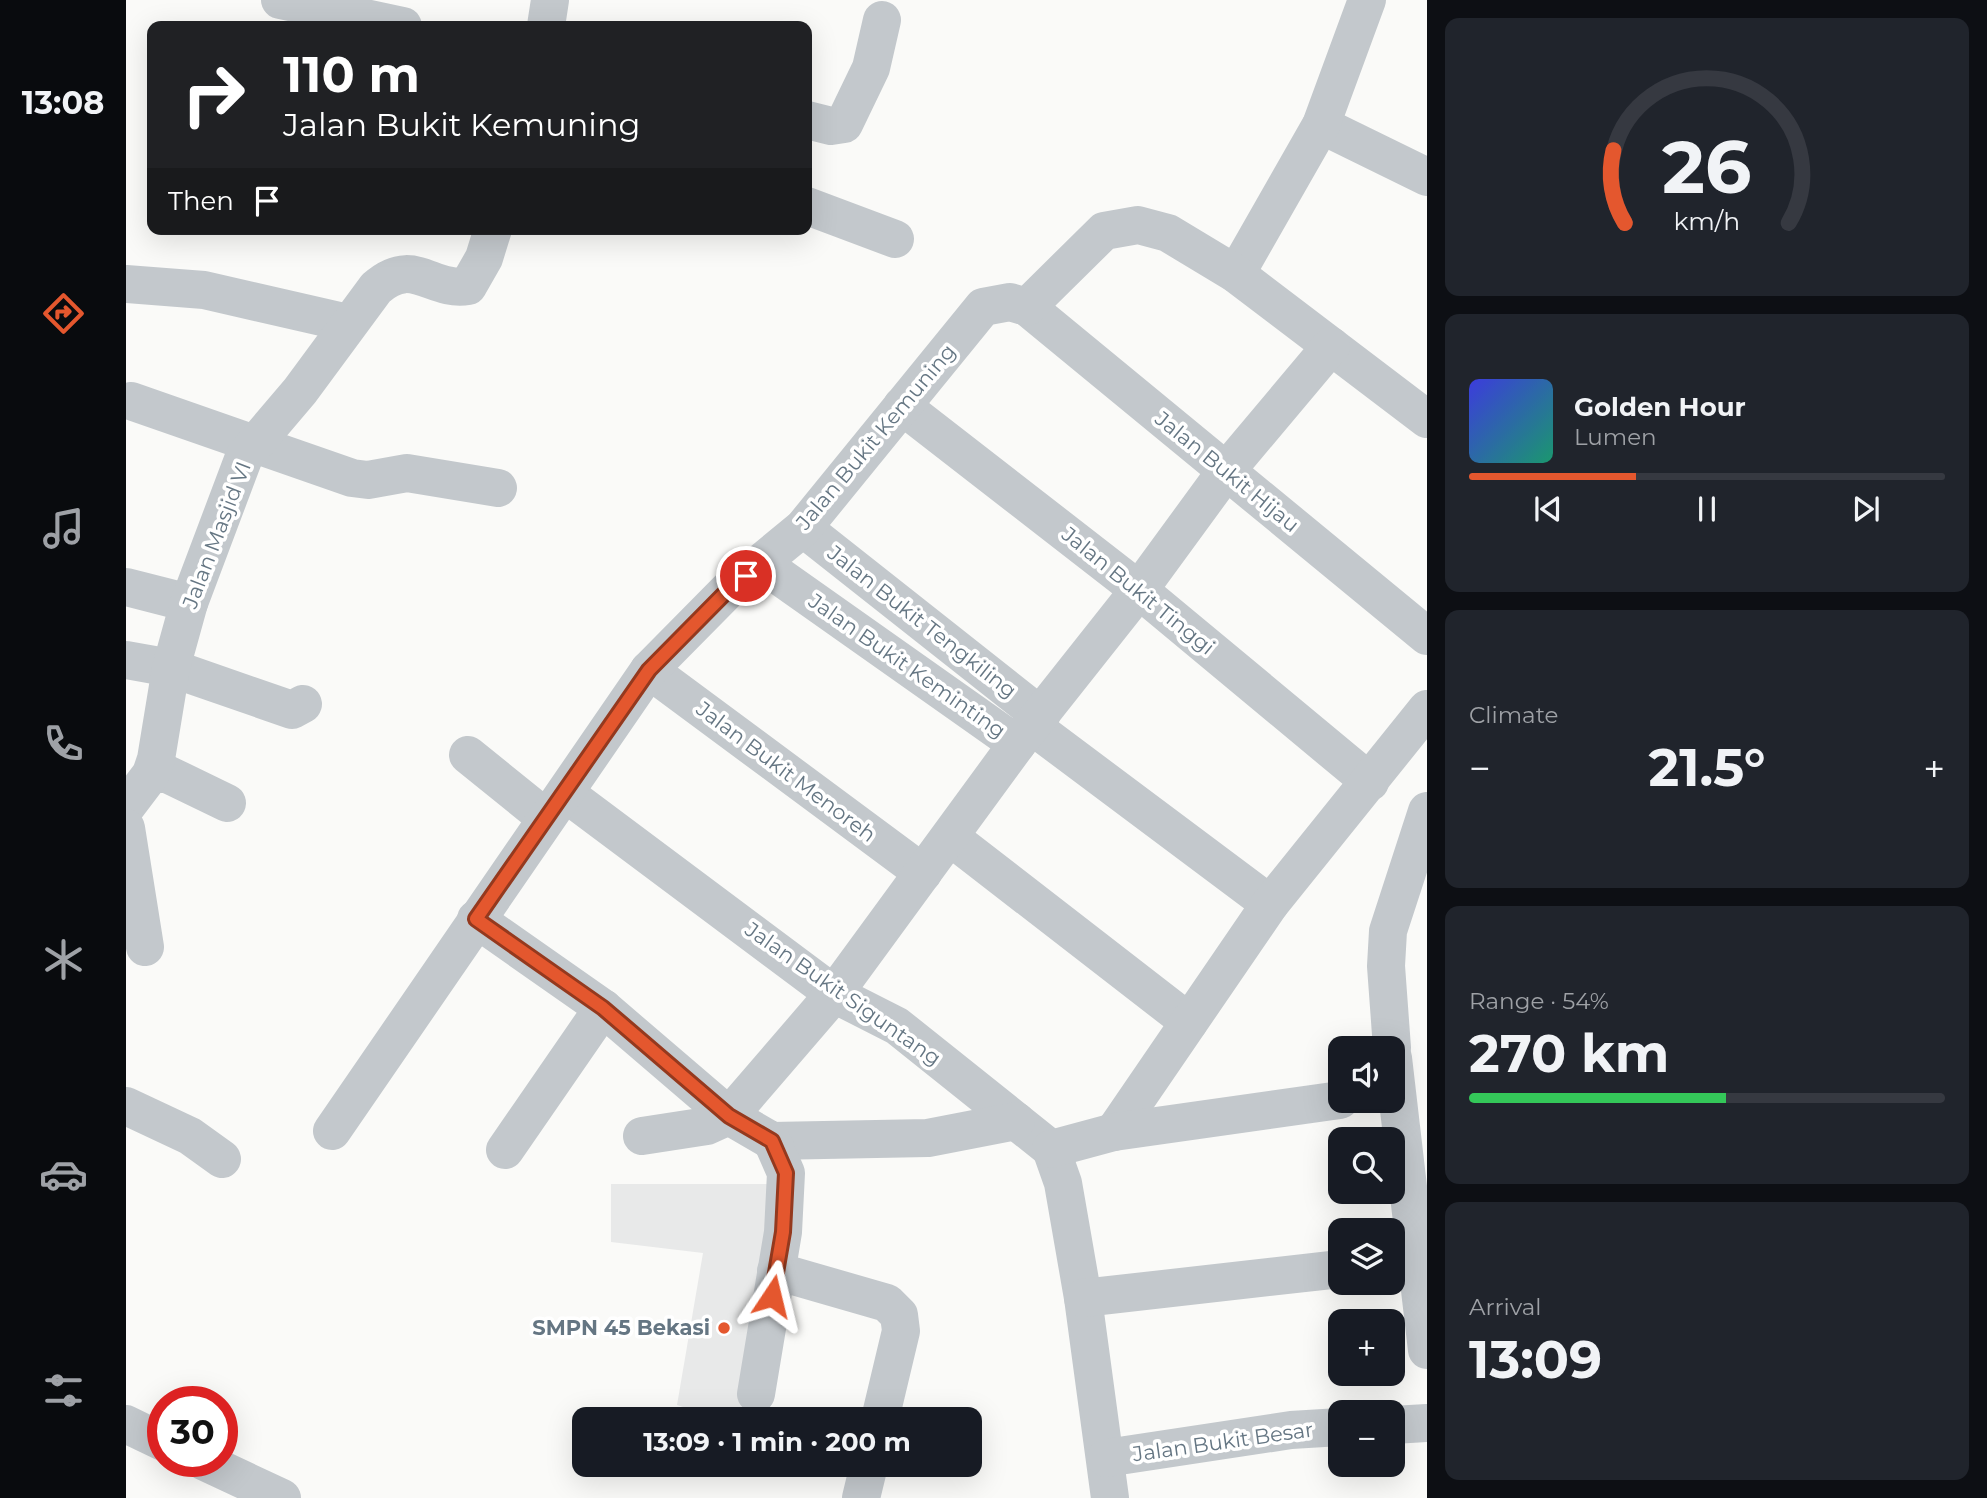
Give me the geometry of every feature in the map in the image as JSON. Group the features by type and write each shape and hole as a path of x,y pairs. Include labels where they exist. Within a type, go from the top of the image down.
{"street":[{"path":"280,0 379,21"},
{"path":"547,21 550,0"},
{"path":"1236,274 1321,125 1367,0"},
{"path":"812,121 831,127 844,124 871,68 882,20"},
{"path":"1321,125 1427,177"},
{"path":"812,208 895,239"},
{"path":"1027,307 1104,231 1138,225 1168,233 1236,274 1427,419"},
{"name":"Jalan Masjid VI","path":"126,807 151,774 156,759 171,668 190,603 244,457 256,447 348,323 388,277 402,273 416,274 456,287 468,286 484,258 491,235"},
{"path":"126,284 204,290 348,323"},
{"name":"Jalan Bukit Kemuning","path":"332,1131 649,670 730,588 803,528 983,307 995,302 1010,302 1027,307"},
{"name":"Jalan Bukit Hijau","path":"1027,307 1427,636"},
{"path":"642,1136 707,1126 729,1116 834,994 1226,471 1331,346"},
{"path":"131,401 256,447 352,478 369,480 407,472 498,488"},
{"name":"Jalan Bukit Tinggi","path":"902,406 1139,590 1370,782"},
{"name":"Jalan Bukit Tengkiling","path":"803,528 1030,729 1270,904"},
{"name":"Jalan Bukit Keminting","path":"762,564 1030,729"},
{"path":"126,587 190,603"},
{"path":"126,660 171,668 292,710 303,704"},
{"name":"Jalan Bukit Menoreh","path":"649,670 923,873"},
{"path":"1115,1132 1270,904 1427,709"},
{"name":"Jalan Bukit Siguntang","path":"468,755 556,805 834,994 897,1026 1051,1149"},
{"path":"151,774 177,778 227,803"},
{"path":"1391,1036 1386,989 1388,931 1427,811"},
{"path":"126,828 145,947"},
{"path":"950,836 1189,1022"},
{"path":"476,919 603,1008 729,1116 772,1141 928,1138 1016,1121"},
{"path":"505,1150 603,1008"},
{"path":"1110,1498 1083,1298 1063,1183 1051,1149 1115,1132 1328,1102"},
{"path":"126,1106 190,1136 222,1159"},
{"path":"1397,1113 1402,1218"},
{"path":"756,1394 783,1232 786,1173 772,1141"},
{"path":"1405,1266 1427,1350"},
{"path":"1083,1298 1328,1270"},
{"path":"776,1271 887,1303 899,1315 901,1331 883,1407"},
{"path":"1405,1424 1427,1423"},
{"path":"126,1424 147,1434"},
{"name":"Jalan Bukit Besar","path":"1106,1458 1291,1430 1328,1428"},
{"path":"237,1477 282,1498"},
{"path":"862,1498 866,1477"}],"shaded area":[{"name":"SMPN 45 Bekasi","path":"611,1184 768,1184 769,1245 747,1407 677,1405 703,1253 611,1242"}],"place":[{"name":"SMPN 45 Bekasi","path":"724,1328"}],"route":[{"path":"746,576 730,588 649,670 476,919 603,1008 729,1116 772,1141 786,1173 783,1232 772,1296"}]}
